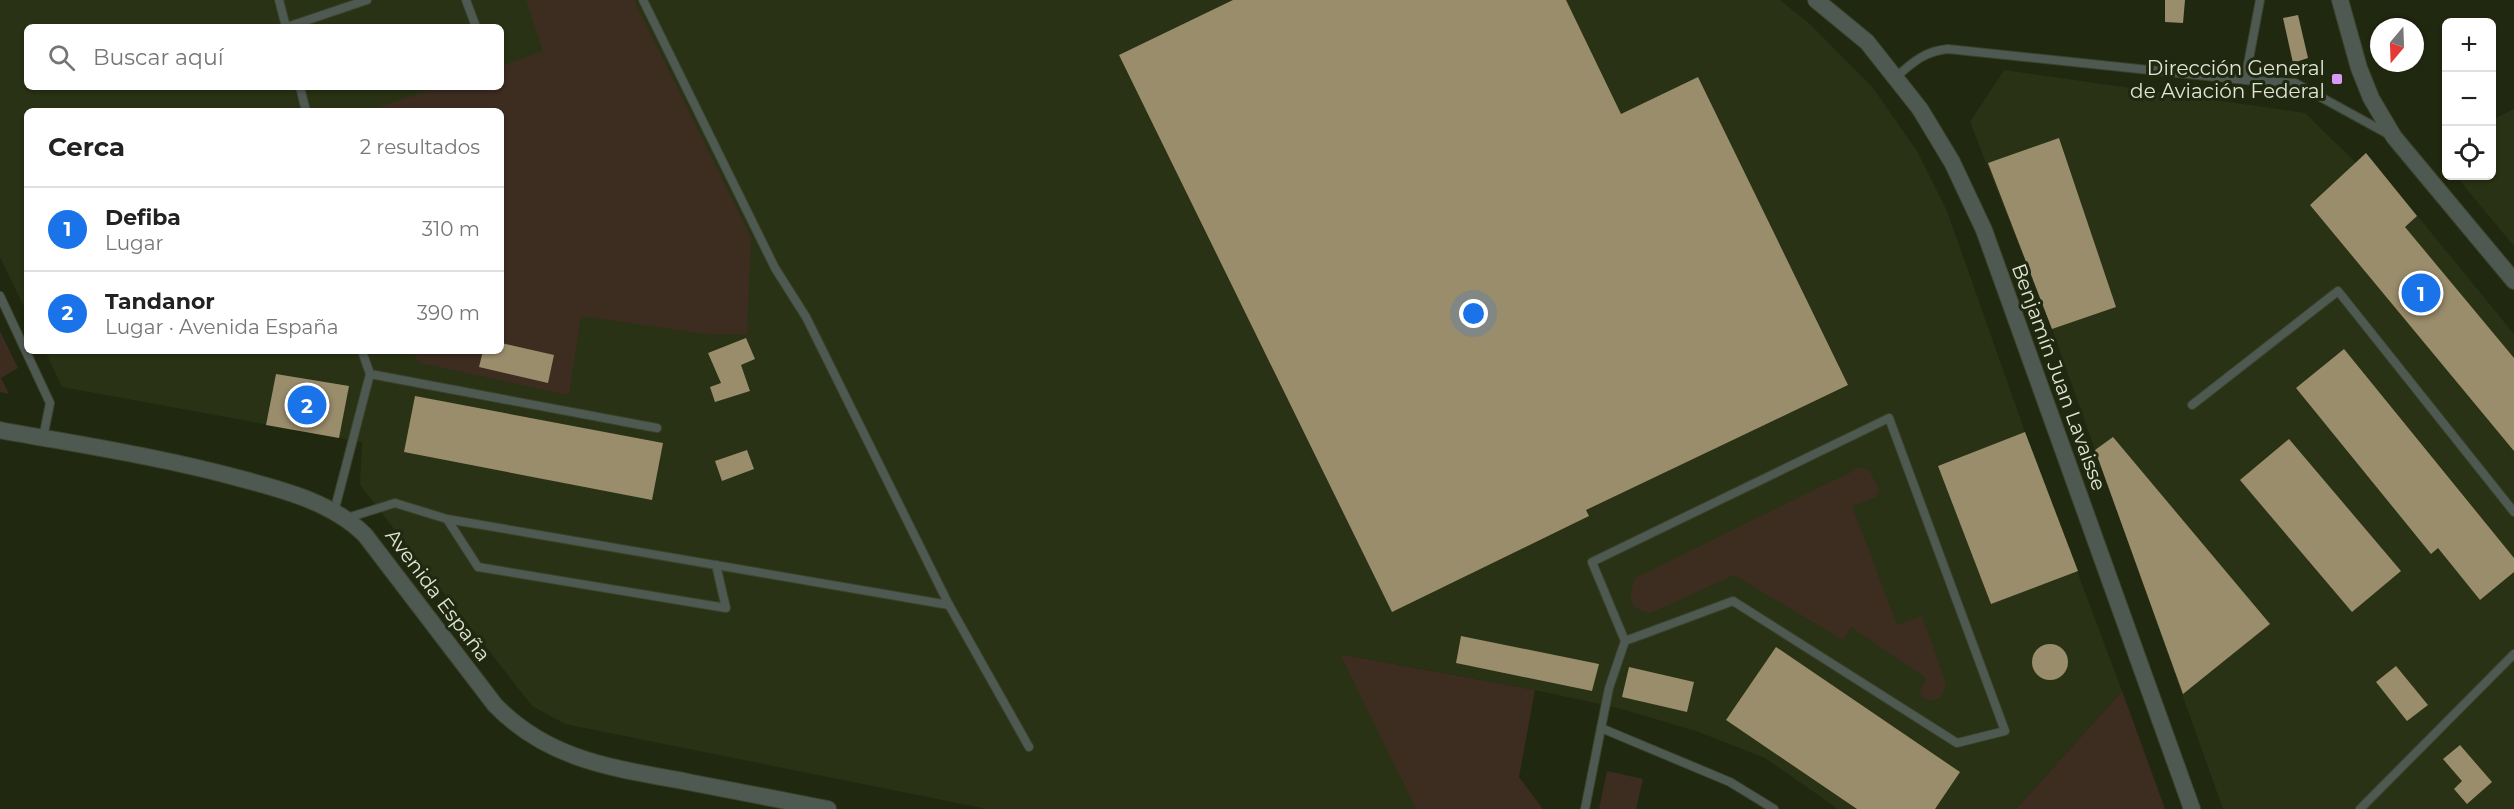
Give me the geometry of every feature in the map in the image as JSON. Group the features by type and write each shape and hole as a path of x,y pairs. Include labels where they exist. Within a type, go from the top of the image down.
{"street":[{"name":"Benjamín Juan Lavaisse","path":"1816,0 1867,42 1920,109 1952,162 1984,231 2192,809"},
{"path":"2340,0 2371,98 2394,137 2514,281"},
{"name":"Avenida España","path":"0,430 208,469 280,490 340,515 371,542 495,705 534,738 566,754 603,765 828,809"}],"lane":[{"path":"279,0 285,24"},
{"path":"295,24 367,0"},
{"path":"466,0 475,24"},
{"path":"643,0 775,268 806,317 949,605 1029,747"},
{"path":"2245,80 2260,0"},
{"path":"1896,77 1931,51 1948,49 2245,80 2295,83 2394,137"},
{"path":"302,90 305,108"},
{"path":"2192,405 2338,291 2514,512"},
{"path":"0,296 24,347"},
{"path":"27,354 50,402 43,438"},
{"path":"363,354 370,374 340,515 395,502 447,519 949,605"},
{"path":"370,374 657,428"},
{"path":"1585,809 1610,688 1625,640 1592,562 1889,418 2005,731 1957,743 1733,601 1625,640"},
{"path":"447,519 478,567 726,608 716,565"},
{"path":"2360,809 2514,654"},
{"path":"1601,728 1730,782 1774,809"}],"shaded area":[{"path":"0,0 1780,0 1811,25 1873,88 1917,151 1947,211 2025,432 2122,691 2016,809 1838,809 1765,758 1696,731 1618,708 1341,654 1416,809 987,809 565,724 532,706 360,485 362,442 62,387 46,354 504,354 504,108 24,108 24,307 0,257"},
{"path":"526,0 634,0 751,237 747,334 706,334 581,316 569,395 420,363 413,354 504,354 504,108 376,108 429,90 504,90 504,65 543,51"},
{"path":"2004,70 2305,113 2356,163 2366,153 2514,334 2514,809 2223,809 2052,329 1970,122"},
{"path":"2514,109 2514,246 2459,180 2496,180 2496,118"},
{"path":"0,331 18,368 1,378 9,394 0,392"},
{"path":"1861,467 1870,471 1879,490 1876,497 1852,506 1897,625 1922,616 1945,681 1945,688 1940,698 1929,701 1919,694 1926,678 1851,627 1843,640 1734,575 1651,613 1634,606 1631,591 1635,578"},
{"path":"1340,654 1535,690 1519,777 1543,809 1416,809"},
{"path":"2122,691 2165,809 2016,809"},
{"path":"1607,771 1643,779 1636,809 1599,809"}],"building":[{"path":"1233,0 1566,0 1621,114 1698,77 1848,385 1586,510 1589,516 1392,612 1119,55"},
{"path":"2165,0 2185,0 2183,23 2165,22"},
{"path":"2298,15 2308,58 2293,63 2283,18"},
{"path":"2059,138 2116,307 2052,329 1988,163"},
{"path":"2366,153 2417,216 2405,227 2514,358 2514,451 2310,205"},
{"path":"746,338 755,359 741,365 750,391 715,402 710,387 721,383 708,353"},
{"path":"504,344 554,355 548,383 479,367 482,354 504,354"},
{"path":"2344,349 2514,558 2514,572 2480,600 2438,548 2431,554 2296,388"},
{"path":"276,374 349,386 339,438 266,425"},
{"path":"415,396 663,443 652,500 404,452"},
{"path":"2025,432 2078,571 1991,604 1938,466"},
{"path":"2113,437 2270,624 2183,694 2095,450"},
{"path":"2289,439 2401,571 2352,612 2240,480"},
{"path":"747,450 754,469 722,481 715,461"},
{"path":"1461,636 1599,664 1592,691 1456,663"},
{"path":"2050,644 2063,649 2068,662 2063,675 2050,680 2037,675 2032,662 2037,649"},
{"path":"1776,647 1960,772 1935,809 1857,809 1726,720"},
{"path":"2396,666 2428,705 2407,721 2376,682"},
{"path":"1629,667 1694,682 1687,712 1622,697"},
{"path":"2460,745 2492,782 2467,804 2454,789 2462,781 2443,759"}],"place":[{"name":"Dirección General de Aviación Federal","path":"2337,79"},
{"name":"Defiba","path":"2421,293"},
{"name":"Tandanor","path":"307,405"}]}
